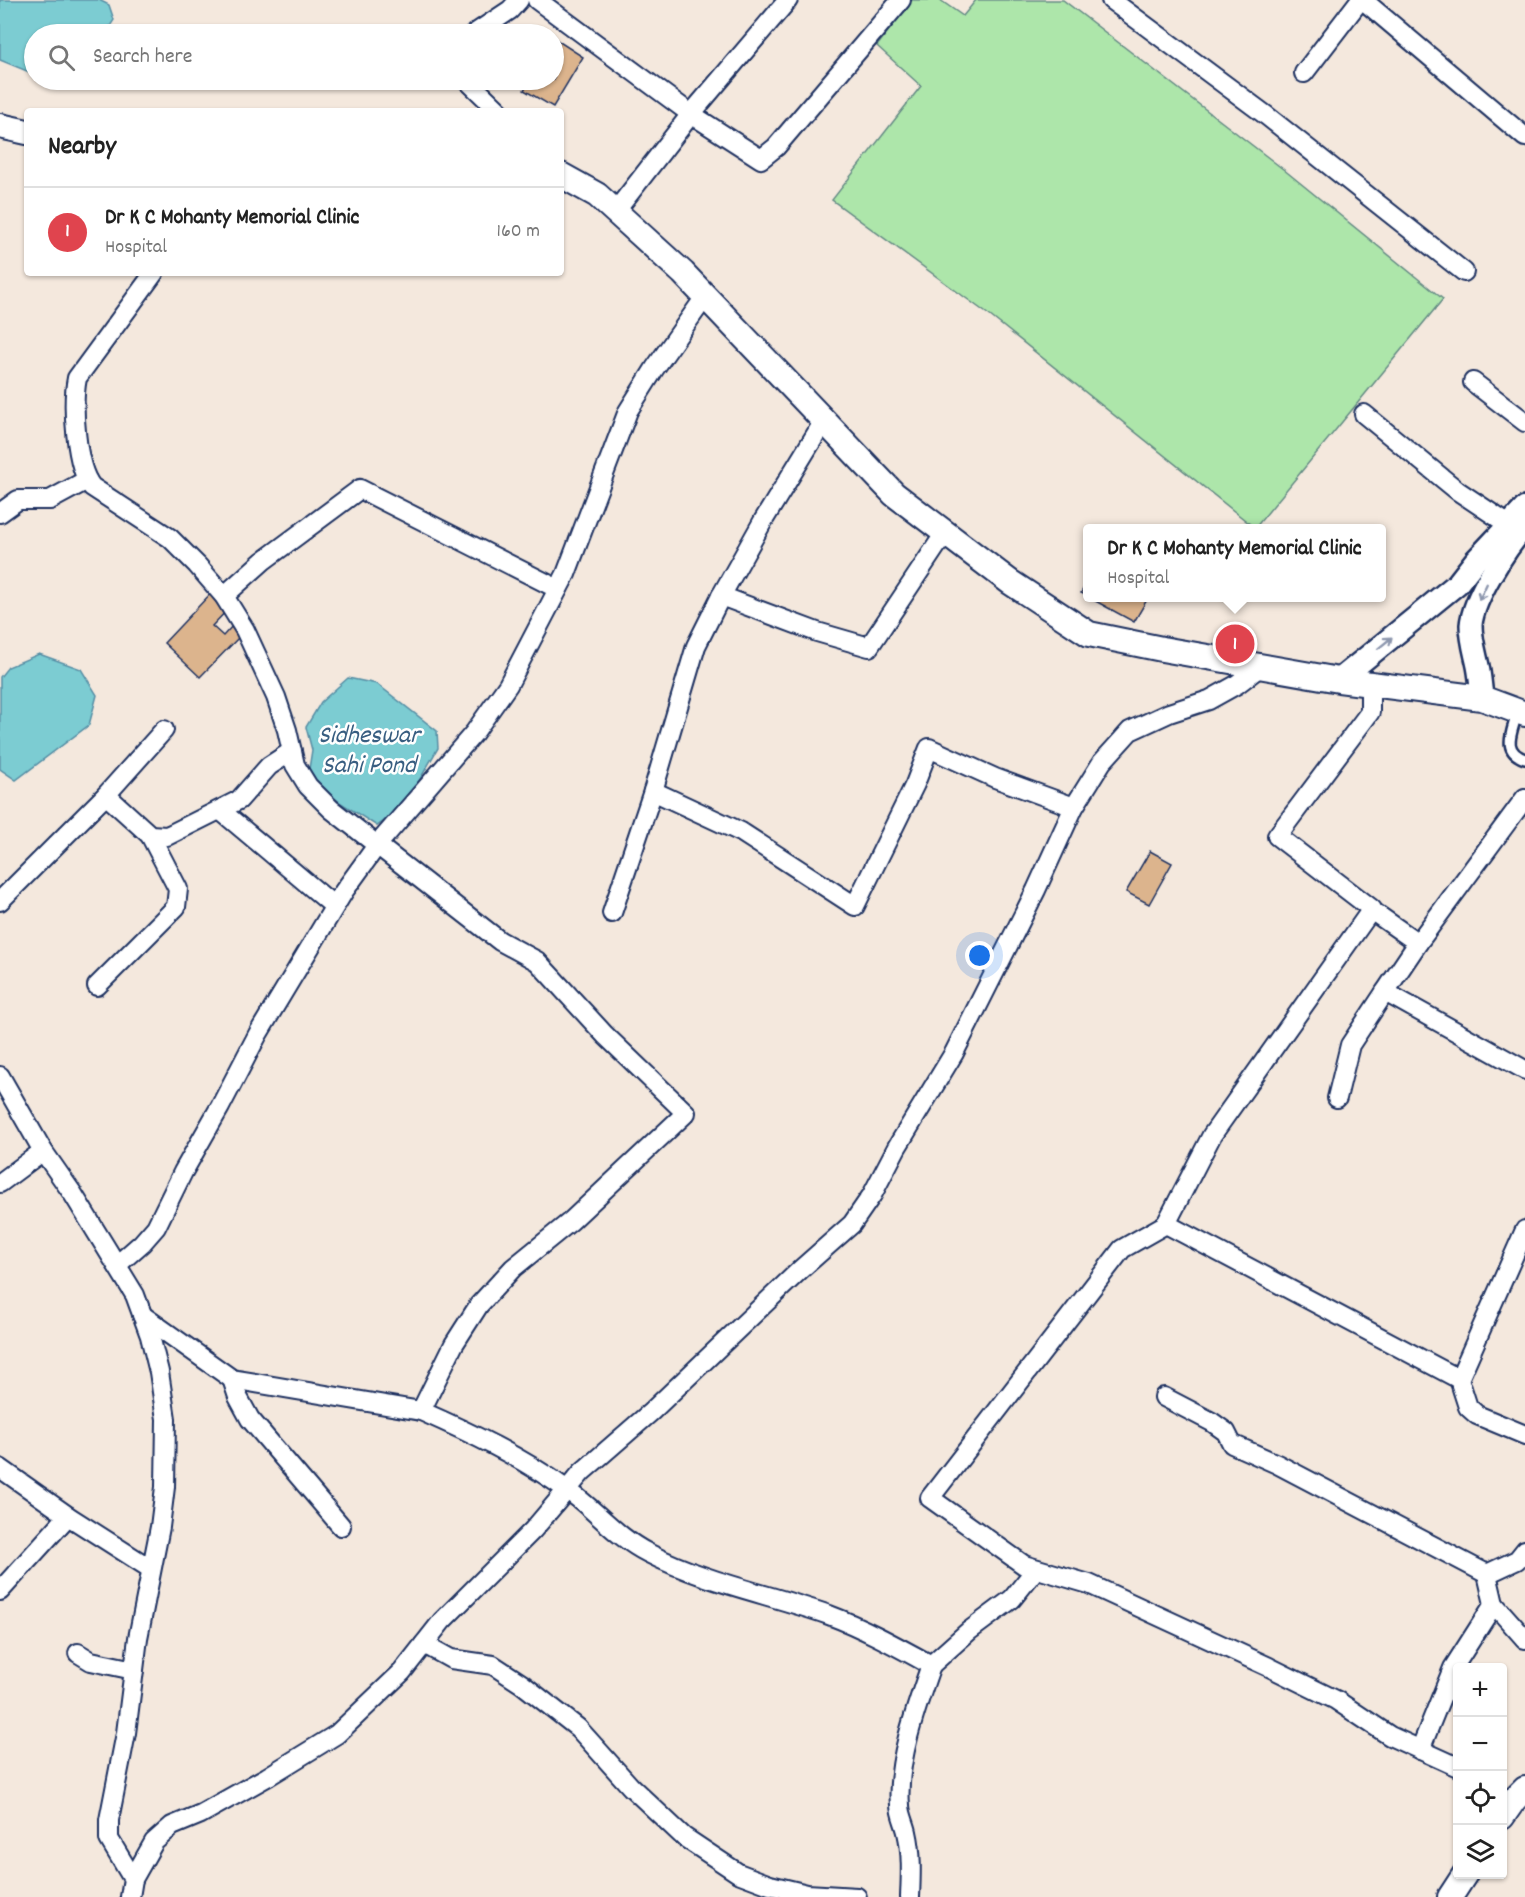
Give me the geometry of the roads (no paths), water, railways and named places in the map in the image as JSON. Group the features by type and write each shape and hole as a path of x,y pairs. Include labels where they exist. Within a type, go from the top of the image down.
{"main road":[{"path":"0,126 24,131"},
{"path":"564,177 597,195 682,273 894,494 1010,582 1089,634 1339,680 1482,698 1521,712"},
{"path":"1450,1897 1462,1879"}],"street":[{"path":"489,24 510,10 519,0"},
{"path":"537,0 691,114 761,159 776,147 901,0"},
{"path":"615,212 691,114 788,0"},
{"path":"1111,0 1267,116 1464,272"},
{"path":"1304,73 1362,0 1525,137"},
{"path":"477,90 496,108"},
{"path":"152,276 77,378 75,393 80,464 87,480 108,497 170,538 224,596 245,630 276,698 295,765 308,786 331,808 500,941 537,961 605,1035 686,1113 571,1221 513,1268 479,1305 454,1344 421,1411"},
{"path":"117,1264 142,1244 156,1227 183,1172 258,1034 334,906 378,844 474,733 508,685 566,574 628,411 705,297"},
{"path":"1473,382 1525,422"},
{"path":"1364,414 1458,491 1517,526"},
{"path":"612,913 653,790 696,646 721,596 824,421"},
{"path":"0,513 18,500 50,500 87,480"},
{"path":"224,596 263,561 360,489 558,589"},
{"path":"1482,698 1472,644 1471,622 1482,592 1512,541 1525,508"},
{"path":"1339,680 1457,584 1517,526"},
{"path":"721,596 817,632 869,646 945,533"},
{"path":"131,1888 154,1842 172,1826 201,1814 337,1734 402,1672 442,1621 533,1530 582,1472 651,1412 800,1270 852,1224 872,1195 897,1147 954,1053 1036,891 1074,807 1102,762 1130,731 1169,713 1209,700 1261,666"},
{"path":"1370,684 1370,712 1277,836 1371,910 1418,943"},
{"path":"0,901 106,795 164,730"},
{"path":"653,790 741,832 855,906 915,784 929,748 995,778 1074,807"},
{"path":"150,835 167,836 239,800 269,766 292,751"},
{"path":"97,986 176,907 178,889 150,835 106,795"},
{"path":"1337,1098 1350,1045 1418,943 1525,798"},
{"path":"220,810 334,906"},
{"path":"1371,910 1212,1135 1166,1224 1122,1249 930,1498 1024,1565 1089,1584 1269,1667 1336,1700 1390,1736 1453,1765"},
{"path":"1385,992 1525,1070"},
{"path":"0,1076 43,1151 73,1194 135,1295 150,1336 159,1372 166,1419 165,1487 160,1527 138,1638 126,1733 109,1829 109,1839 131,1888"},
{"path":"0,1183 43,1151"},
{"path":"1166,1224 1459,1379"},
{"path":"1525,1230 1459,1379 1468,1407 1477,1415 1525,1435"},
{"path":"142,1314 232,1380 421,1411 468,1432 518,1459 567,1490 617,1534 646,1553 687,1571 831,1616 887,1641 931,1665"},
{"path":"232,1380 250,1419 341,1526"},
{"path":"1164,1397 1212,1422 1226,1432 1232,1444 1277,1464 1487,1574 1494,1604 1525,1639"},
{"path":"0,1468 68,1516 151,1569"},
{"path":"0,1591 68,1516"},
{"path":"1487,1574 1517,1560 1525,1550"},
{"path":"910,1897 908,1833 900,1807 901,1772 931,1665 969,1631 1012,1599 1036,1569"},
{"path":"1420,1750 1453,1668 1494,1604"},
{"path":"424,1644 451,1659 493,1665 522,1684 578,1728 631,1787 684,1837 738,1874 807,1894 857,1897"},
{"path":"78,1653 91,1661 134,1670"}],"lane":[{"path":"1521,712 1510,741 1510,750 1525,759"}],"water":[{"path":"0,0 99,0 109,5 114,20 111,24 24,24 24,70 0,60"},
{"path":"39,654 81,669 97,695 89,725 16,780 0,769 0,677 8,667"},
{"name":"Sidheswar Sahi Pond","path":"348,678 377,684 437,731 438,748 409,798 395,813 377,826 341,803 316,783 309,769 312,750 306,727 321,702"}],"place":[{"name":"Dr K C Mohanty Memorial Clinic","path":"1235,644"}]}
